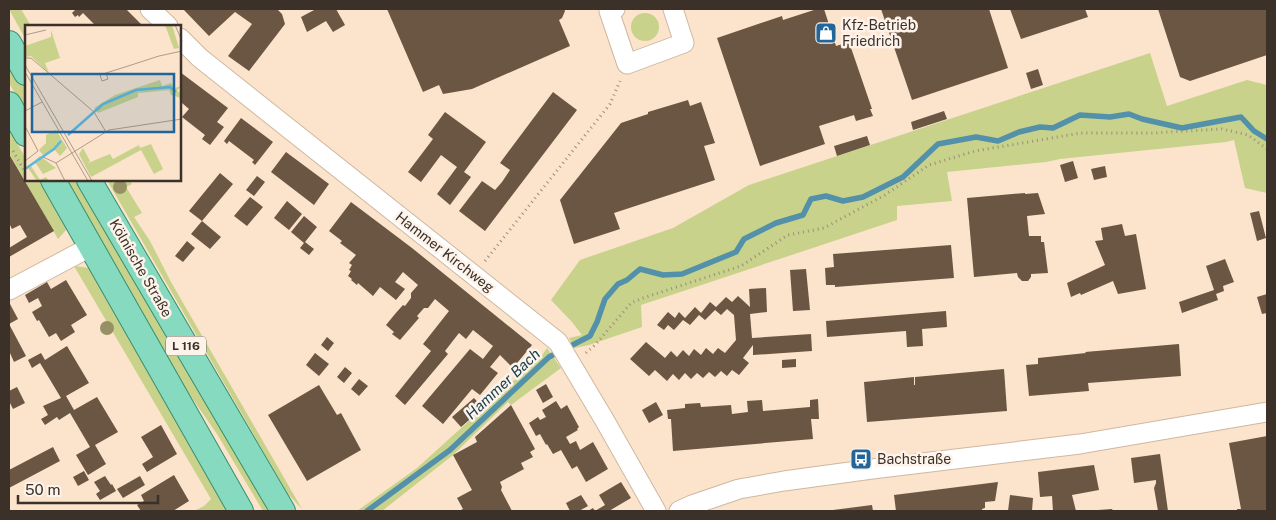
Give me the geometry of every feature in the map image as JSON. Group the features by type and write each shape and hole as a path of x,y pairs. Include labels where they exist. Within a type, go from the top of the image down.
{"main road":[{"path":"9,43 25,71"},
{"path":"9,104 25,132"},
{"name":"L 116","path":"54,181 241,511"},
{"name":"Kölnische Straße","path":"90,181 283,511"}],"street":[{"path":"150,9 167,25"},
{"path":"615,9 609,11 627,64 684,43 673,9"},
{"name":"Hammer Kirchweg","path":"181,39 200,58 473,275 566,355 656,511"},
{"path":"9,290 92,246"},
{"path":"679,511 739,489 872,469 1080,444 1267,412"}],"path":[{"path":"473,275 610,104 627,64"},
{"path":"566,355 595,345 631,303 741,266 788,235 824,228 885,196 929,165 975,151 1080,133 1151,133 1222,128 1248,135 1267,149"},
{"path":"9,144 25,172"}],"green space":[{"path":"9,9 21,9 30,25 25,25 25,38"},
{"path":"645,13 655,17 659,27 655,37 645,41 635,37 631,27 635,17"},
{"path":"1150,53 1167,106 1247,80 1267,85 1267,193 1245,188 1234,140 947,172 952,201 897,206 897,220 641,305 642,327 589,345 574,348 569,338 582,335 551,300 580,260 673,228 749,185"},
{"path":"9,59 25,87 25,111 9,83"},
{"path":"9,129 25,157 25,181 40,181 67,229 58,239 9,153"},
{"path":"66,181 81,181 272,511 263,511 217,434 185,388"},
{"path":"108,181 130,181 132,184 126,187 142,213 134,217 150,241 171,282 302,509 288,494"},
{"path":"74,266 90,268 227,511 194,511 204,506 211,499"},
{"path":"547,348 561,368 511,405 508,402 453,455 382,511 357,511 417,468 543,354"}],"building":[{"path":"76,9 126,9 141,24 95,25 83,13 79,17 78,15 75,17 72,13"},
{"path":"183,9 277,9 282,14 285,24 249,71 228,56 252,24 235,12 209,36"},
{"path":"316,9 336,9 345,25 333,32 326,21 307,32 301,17"},
{"path":"387,9 564,9 562,18 559,20 570,46 472,89 443,94 439,85 423,92"},
{"path":"817,9 824,9 836,46 849,42 873,116 856,121 854,115 819,126 825,144 760,166 717,38 782,16 783,20"},
{"path":"881,9 989,9 1008,68 912,100"},
{"path":"1010,9 1085,9 1088,17 1021,39"},
{"path":"1158,9 1267,9 1267,55 1190,81 1180,77"},
{"path":"1038,69 1043,85 1031,89 1026,73"},
{"path":"181,73 228,108 217,122 224,127 210,145 202,139 205,135 182,117 189,109 182,103 181,104"},
{"path":"553,92 577,110 485,231 459,211 482,181 495,190 502,182 510,170 500,163"},
{"path":"688,100 690,106 701,102 715,143 704,146 715,180 614,213 620,229 574,244 560,200 621,123 648,114 648,112"},
{"path":"944,111 947,119 913,130 911,122"},
{"path":"445,112 486,142 464,172 471,177 450,205 437,194 457,167 441,155 421,182 408,172 433,139 428,135"},
{"path":"241,118 273,142 255,165 252,162 254,160 229,141 227,144 224,141"},
{"path":"867,136 870,145 837,156 834,146"},
{"path":"286,152 329,184 314,205 271,172"},
{"path":"9,154 54,231 9,257 9,248 27,237 20,225 12,229 9,223"},
{"path":"1073,161 1078,178 1065,182 1060,165"},
{"path":"1105,166 1107,177 1094,180 1091,169"},
{"path":"220,173 233,184 202,221 189,211"},
{"path":"257,176 265,182 254,196 246,190"},
{"path":"1038,193 1045,214 1027,216 1029,236 1041,236 1041,242 1044,242 1048,273 1031,274 1028,281 1022,281 1017,273 974,277 967,198"},
{"path":"250,197 263,207 247,226 234,216"},
{"path":"287,201 302,214 289,230 274,218"},
{"path":"351,202 412,248 532,345 513,368 500,355 490,367 498,373 480,395 472,389 443,424 422,406 470,349 483,359 493,346 473,330 466,339 459,333 445,351 448,354 405,405 395,396 431,351 423,344 449,311 435,299 428,308 424,308 417,316 419,318 400,340 392,334 394,332 386,325 403,305 405,306 411,298 411,293 418,285 403,272 395,282 405,289 396,300 380,287 373,296 358,283 357,285 351,280 348,276 352,265 349,263 356,255 340,243 342,241 329,231"},
{"path":"1259,211 1266,238 1257,241 1250,213"},
{"path":"304,216 317,227 305,242 314,249 309,255 300,248 304,243 291,232"},
{"path":"202,221 221,237 210,249 191,234"},
{"path":"1122,224 1125,236 1136,234 1146,289 1118,294 1113,281 1081,295 1080,293 1071,297 1067,283 1105,265 1095,241 1103,240 1101,228"},
{"path":"187,241 195,248 183,262 175,256"},
{"path":"951,245 954,278 835,287 835,285 826,285 825,268 834,267 833,254"},
{"path":"1225,259 1234,282 1223,286 1224,291 1216,294 1218,300 1182,313 1179,302 1214,290 1206,266"},
{"path":"806,269 810,310 793,311 790,270"},
{"path":"66,280 87,315 71,325 75,332 61,341 56,333 49,337 32,312 42,306 38,298 29,303 25,295 47,282 51,289"},
{"path":"766,288 767,312 750,314 752,338 811,334 812,351 753,355 753,345 743,358 749,363 739,375 732,370 727,376 721,371 715,377 709,372 703,378 697,373 691,379 685,373 679,380 673,374 667,381 655,370 649,376 630,359 646,342 665,358 671,351 677,357 683,350 689,356 694,349 701,355 706,348 713,354 718,348 725,353 736,340 734,315 727,309 721,315 715,310 705,320 699,315 690,325 683,320 674,330 668,325 664,330 657,325 668,312 675,318 679,312 685,318 695,307 701,313 710,302 716,307 726,297 732,302 738,296 750,307 749,289"},
{"path":"1267,294 1267,313 1262,314 1257,297"},
{"path":"10,304 18,319 9,324 9,305"},
{"path":"946,311 947,327 922,329 923,346 907,347 906,331 827,337 826,321"},
{"path":"9,324 26,356 14,362 9,354"},
{"path":"327,337 334,343 328,351 321,345"},
{"path":"1179,344 1181,376 1088,383 1089,391 1029,396 1026,365 1038,364 1038,358"},
{"path":"67,346 89,383 66,396 74,410 97,397 118,432 95,445 106,464 88,475 76,455 90,447 70,413 59,420 57,417 45,425 41,419 48,415 43,406 61,398 40,363 32,368 28,360 41,353 45,360"},
{"path":"315,353 329,364 319,376 306,365"},
{"path":"796,359 796,367 782,368 782,360"},
{"path":"345,367 352,373 344,383 337,377"},
{"path":"1004,369 1007,411 867,422 864,382 914,377 915,385 915,377"},
{"path":"359,379 368,386 359,396 351,389"},
{"path":"546,384 553,397 543,403 536,390"},
{"path":"319,385 337,415 341,413 361,450 307,481 268,415"},
{"path":"17,387 25,403 13,409 9,401 9,391"},
{"path":"474,398 483,408 461,427 452,417"},
{"path":"818,399 819,419 811,419 813,439 673,451 671,419 668,419 667,410 685,408 685,404 700,403 701,407 731,405 732,414 748,412 747,401 762,400 763,411 810,407 810,400"},
{"path":"556,401 561,409 567,405 579,427 578,430 566,437 570,444 576,441 580,450 593,442 608,469 586,482 577,466 572,469 561,450 553,454 540,434 536,436 529,423 538,417 540,420 546,417 542,410"},
{"path":"656,402 663,415 649,423 642,410"},
{"path":"511,405 535,449 530,452 533,457 521,463 524,469 500,482 501,490 512,511 459,511 463,509 457,498 472,490 453,455 477,442 475,437"},
{"path":"161,425 177,454 147,472 142,464 153,457 141,437"},
{"path":"1267,436 1267,511 1237,511 1237,509 1241,509 1229,443"},
{"path":"53,447 60,461 9,488 9,470"},
{"path":"1160,454 1168,511 1158,511 1154,488 1156,480 1134,483 1131,458"},
{"path":"1094,465 1099,490 1072,495 1076,511 1053,511 1052,496 1040,497 1038,472"},
{"path":"84,471 89,480 78,486 73,477"},
{"path":"174,475 189,501 173,511 141,511 137,505 144,501 141,495"},
{"path":"105,476 116,491 100,500 96,494 100,491 94,482"},
{"path":"140,476 145,485 123,498 117,489"},
{"path":"621,482 631,498 609,511 595,511 605,505 599,495"},
{"path":"998,482 995,501 985,502 985,508 982,511 896,511 894,495"},
{"path":"581,495 588,506 579,511 570,511 566,503"},
{"path":"1010,495 1033,498 1032,511 1008,511"},
{"path":"872,505 873,511 833,511 833,510"},
{"path":"1112,509 1113,511 1098,511 1098,510"}],"waterway":[{"name":"Hammer Bach","path":"367,511 450,450 549,357 590,336 605,299 618,284 627,280 640,269 663,275 682,274 736,252 744,239 776,223 803,215 811,199 826,196 843,201 863,197 903,177 938,144 976,137 998,141 1019,132 1040,127 1053,128 1080,115 1110,117 1129,114 1142,119 1182,128 1241,117 1254,131 1267,139"}],"place":[{"name":"Kfz-Betrieb Friedrich","path":"826,33"},
{"name":"Bachstraße","path":"861,459"}]}
